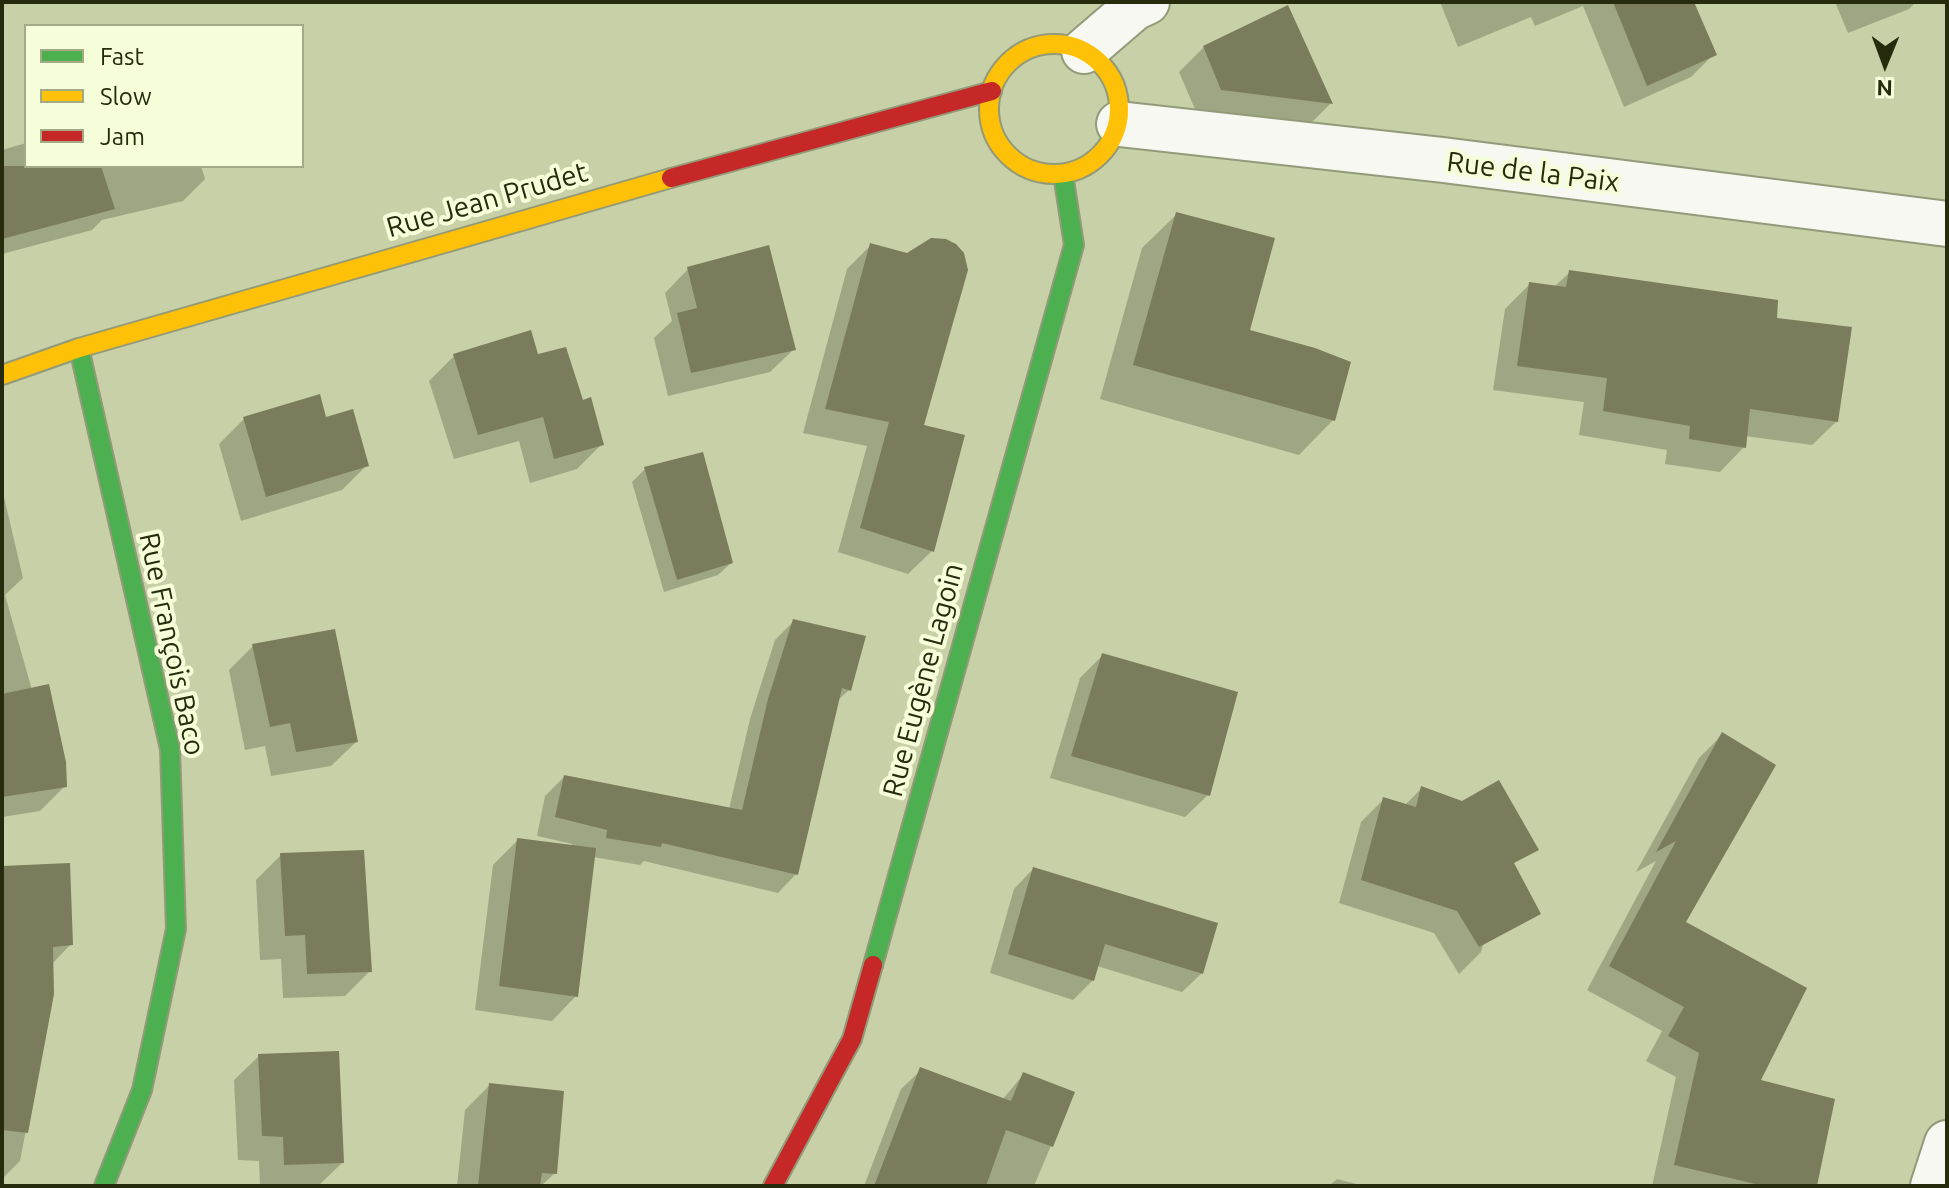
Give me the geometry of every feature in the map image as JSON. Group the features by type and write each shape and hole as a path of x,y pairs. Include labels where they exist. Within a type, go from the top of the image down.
{"street":[{"path":"1084,51 1134,8 1147,2"},
{"path":"1058,43 1084,51 1102,63 1114,82 1120,102 1119,124 1107,148 1088,166 1063,174 1036,173 1012,159 995,139 988,112 993,85 1008,63 1031,48 1058,43"},
{"name":"Rue Jean Prudet","path":"2,375 79,348 591,199 992,91"},
{"name":"Rue de la Paix","path":"1119,124 1443,160 1947,224"},
{"name":"Rue Eugène Lagoin","path":"773,1186 852,1039 1074,245 1063,174"},
{"name":"Rue François Baco","path":"79,348 170,749 176,929 142,1090 104,1186"},
{"path":"1933,1186 1947,1143"}],"building":[{"path":"1613,2 1694,2 1717,55 1647,86"},
{"path":"1288,5 1333,104 1221,90 1203,46"},
{"path":"2,166 102,168 115,209 2,239"},
{"path":"1176,212 1275,238 1250,330 1315,348 1351,362 1335,421 1133,365"},
{"path":"931,238 946,239 956,244 964,253 968,270 924,425 965,435 934,552 860,528 889,422 825,409 870,243 907,253"},
{"path":"769,245 796,350 691,373 677,313 697,308 687,267"},
{"path":"1569,270 1778,300 1777,318 1852,327 1838,422 1750,409 1746,448 1689,439 1690,426 1603,411 1607,378 1517,366 1529,282 1566,287"},
{"path":"531,330 538,354 566,347 583,400 591,397 604,445 554,459 543,417 478,435 453,354"},
{"path":"320,394 326,417 353,409 369,466 266,497 243,417"},
{"path":"703,452 733,563 677,580 644,467"},
{"path":"793,619 866,636 851,691 842,688 798,875 662,843 661,847 606,838 607,830 555,817 564,775 742,810 768,699"},
{"path":"335,629 358,742 296,752 290,723 270,727 252,644"},
{"path":"1102,653 1238,692 1210,796 1071,756"},
{"path":"49,684 66,762 67,787 2,797 2,694"},
{"path":"1722,732 1776,765 1686,922 1807,988 1761,1080 1835,1099 1817,1186 1764,1186 1674,1165 1699,1053 1668,1036 1684,1007 1609,966 1676,841 1656,852"},
{"path":"1499,780 1539,850 1514,863 1541,914 1479,947 1457,911 1361,880 1383,797 1416,807 1421,786 1462,801"},
{"path":"517,838 596,848 578,997 499,986"},
{"path":"364,850 372,972 307,974 305,935 285,936 280,853"},
{"path":"70,863 73,945 53,947 54,994 28,1133 2,1130 2,866"},
{"path":"1033,867 1218,923 1203,974 1105,944 1094,981 1008,954"},
{"path":"339,1051 344,1163 284,1165 283,1137 262,1136 258,1054"},
{"path":"920,1067 1011,1101 1023,1072 1075,1092 1053,1147 1006,1130 986,1186 874,1186"},
{"path":"489,1083 564,1091 557,1174 542,1173 540,1186 478,1186"}],"traffic: fast":[{"path":"873,965 1074,245 1063,174"},
{"path":"79,348 170,749 176,929 142,1090 104,1186"}],"traffic: slow":[{"path":"1054,44 1079,49 1100,63 1114,84 1119,109 1114,134 1100,155 1079,169 1054,174 1029,169 1008,155 994,134 989,109 994,84 1008,63 1029,49 1054,44"},
{"path":"2,375 79,348 671,178"}],"traffic: jam":[{"path":"671,178 992,91"},
{"path":"773,1186 852,1039 873,965"}]}
